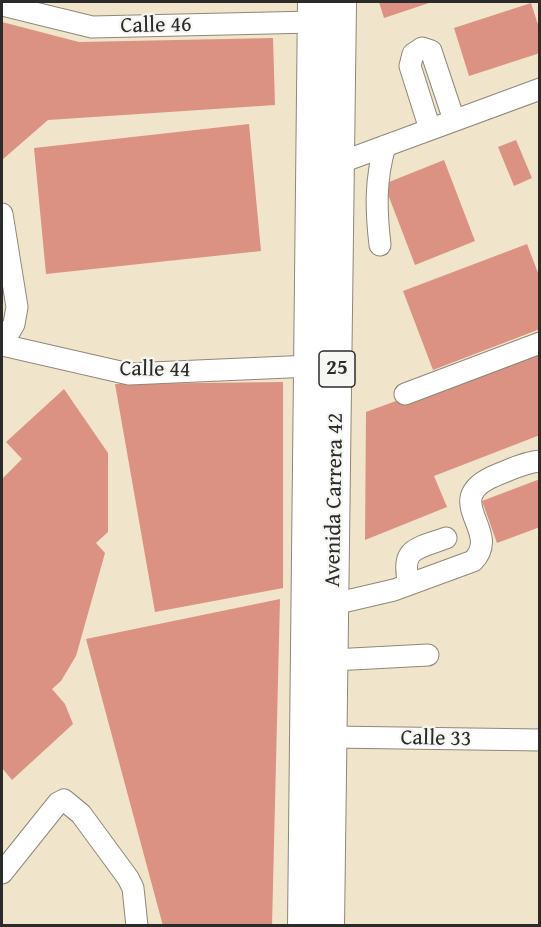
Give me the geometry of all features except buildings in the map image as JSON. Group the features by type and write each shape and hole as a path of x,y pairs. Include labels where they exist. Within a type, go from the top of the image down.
{"highway":[{"path":"326,167 339,76 340,2"},
{"name":"Avenida Carrera 42","path":"314,12 326,167 334,604 333,660 319,734"},
{"name":"Avenida Carrera 42","path":"304,926 319,734 311,366 326,167"},
{"path":"319,734 330,830 328,926"}],"street":[{"name":"Calle 46","path":"2,5 93,27 314,12"},
{"path":"430,129 410,66 413,54 422,48 431,51 454,120"},
{"path":"326,167 540,89"},
{"path":"380,245 375,207 377,172 385,146"},
{"path":"2,214 17,307 14,324 2,345"},
{"path":"405,394 540,343"},
{"name":"Calle 44","path":"2,345 129,374 311,366"},
{"path":"334,604 409,584 473,561 482,552 483,543 470,507 472,492 482,481 530,462 540,461"},
{"path":"409,584 404,567 406,557 413,551 446,538"},
{"path":"333,660 428,655"},
{"name":"Calle 33","path":"319,734 540,741"},
{"path":"2,873 58,803 64,800 81,814 128,878 133,888 137,926"}]}
